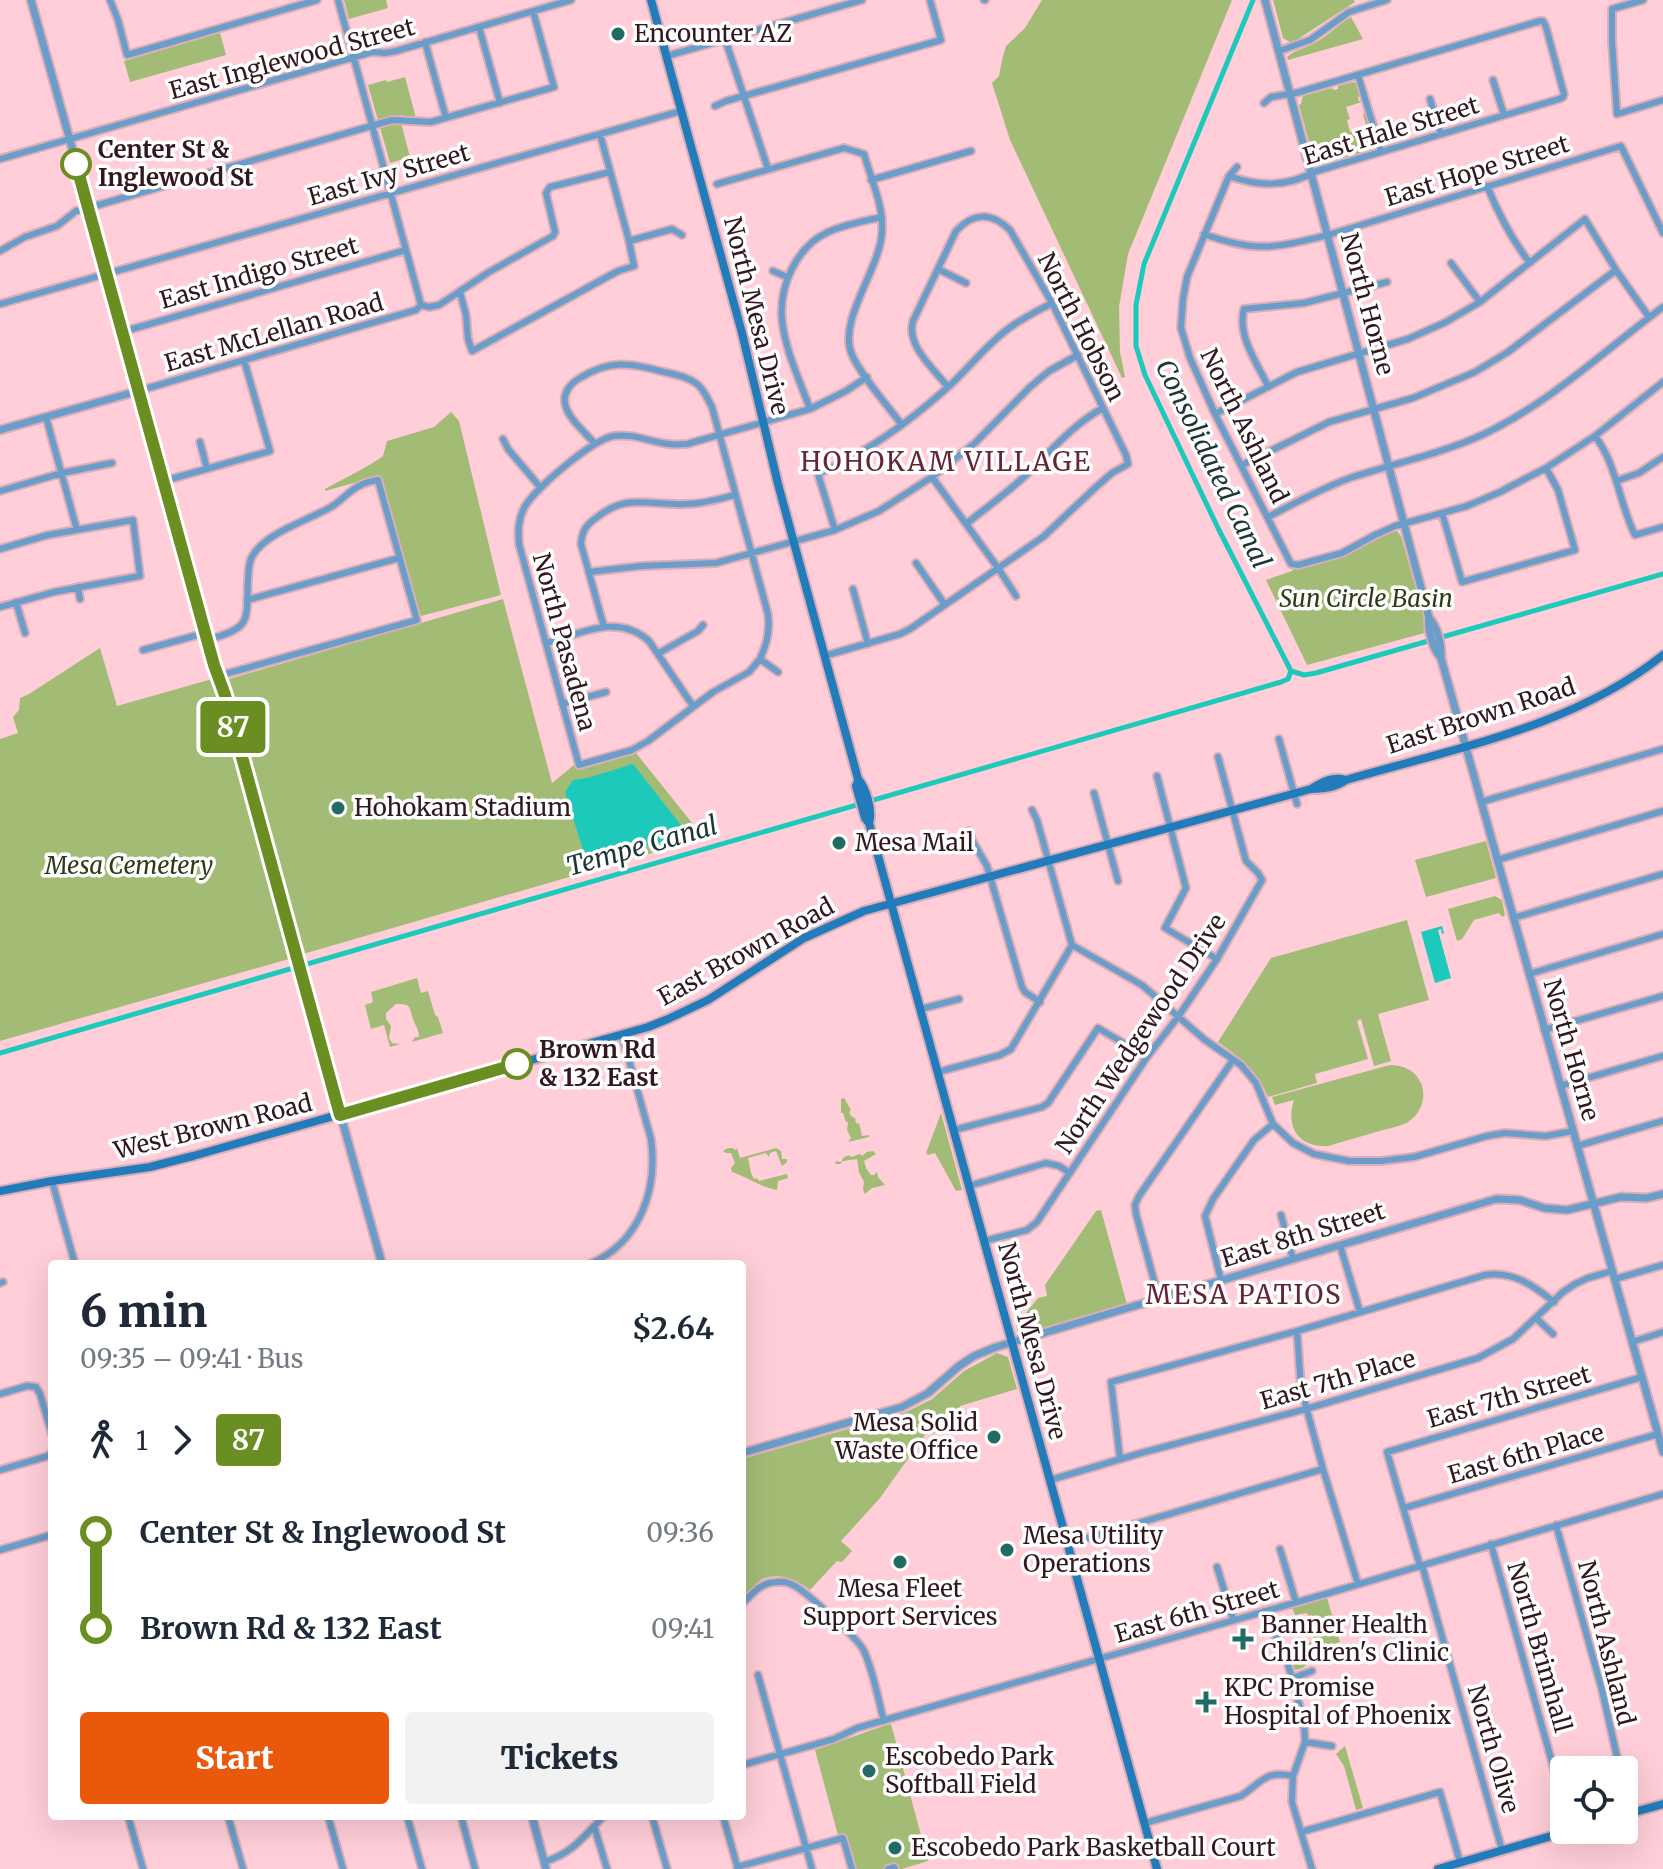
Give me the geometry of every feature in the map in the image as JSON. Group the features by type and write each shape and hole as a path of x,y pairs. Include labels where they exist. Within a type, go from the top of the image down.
{"main road":[{"name":"North Mesa Drive","path":"651,0 739,324 793,542 858,781 856,786 866,808 865,818 869,823 921,1009 1157,1869"},
{"name":"East Brown Road","path":"340,1115 622,1035 668,1019 704,1002 781,952 848,917 1311,789 1324,789 1545,722 1620,685 1663,655"},
{"name":"West Brown Road","path":"0,1191 150,1167 340,1115"},
{"path":"1638,1811 1663,1804"},
{"path":"1438,1869 1550,1836"}],"street":[{"path":"31,0 381,1260"},
{"path":"112,1 127,55 317,0"},
{"path":"338,0 420,306"},
{"name":"East Inglewood Street","path":"0,159 354,57 372,52 396,51 571,0"},
{"path":"667,56 862,0"},
{"path":"715,106 941,40 930,0"},
{"name":"North Horne","path":"1265,0 1429,618 1428,624 1441,658 1663,1452"},
{"path":"1279,51 1310,40 1362,3 1387,0"},
{"path":"1643,0 1612,9 1617,114 1663,100"},
{"path":"0,251 25,237 57,226 76,211 372,125 392,120 424,123 554,87 533,11"},
{"name":"East Hale Street","path":"1229,176 1250,184 1273,185 1563,97 1543,21 1358,75"},
{"path":"479,27 500,103"},
{"path":"725,39 768,169"},
{"path":"425,42 446,118"},
{"path":"1264,103 1271,97 1358,75 1381,152"},
{"path":"1493,80 1504,115"},
{"path":"1430,99 1441,134"},
{"name":"East Ivy Street","path":"0,304 681,111"},
{"path":"460,292 472,351 618,271 634,266 600,134"},
{"name":"East Hope Street","path":"1204,234 1257,248 1287,245 1621,146 1663,233"},
{"path":"717,184 844,148 864,154 882,217 880,251 851,317 851,353 902,425"},
{"path":"871,180 971,151"},
{"name":"North Ashland","path":"1237,167 1229,176 1204,234 1187,277 1183,299 1181,328 1190,358 1215,414 1291,564 1298,565 1342,553 1404,524"},
{"name":"East McLellan Road","path":"138,391 416,310 420,306 435,306 555,232 546,193 550,187 610,172"},
{"path":"1487,186 1505,227 1530,263"},
{"path":"948,387 914,344 910,331 913,321 956,231 963,223 975,218 1000,220 1005,210"},
{"path":"810,409 792,360 782,320 787,277 804,251 825,233 851,223 882,217"},
{"path":"1215,414 1297,372 1408,339 1446,322 1480,302 1585,219 1649,317"},
{"name":"North Hobson","path":"998,568 1043,537 1112,473 1128,464 1052,303 1010,230 1000,220"},
{"path":"948,226 956,231"},
{"path":"629,241 672,229 682,235"},
{"name":"East Indigo Street","path":"122,332 406,250"},
{"path":"1451,263 1480,302"},
{"path":"938,269 966,283"},
{"path":"1242,465 1329,422 1433,392 1475,372 1508,352 1616,270"},
{"path":"773,271 787,277"},
{"path":"1268,386 1249,348 1243,328 1244,309 1295,305 1387,282"},
{"path":"835,530 818,474 860,454 902,425 948,387 997,337 1052,303"},
{"path":"1268,517 1330,485 1446,450 1521,415 1663,307"},
{"path":"589,572 716,563 835,530 879,511 932,477 975,443 1049,371 1078,355"},
{"path":"642,366 643,356"},
{"path":"164,481 270,451 244,360"},
{"path":"546,643 604,627 630,628 640,633 659,653 693,706 749,672 760,659 767,643 770,629 768,614 752,553 712,407 696,382 624,363 592,370 574,381 566,391 565,402 570,415 594,443"},
{"path":"503,439 540,487 594,443 609,437 623,435 687,444 810,409 867,377"},
{"path":"1404,524 1467,506 1546,468 1595,436 1663,382"},
{"path":"1,427 138,391"},
{"path":"966,524 1024,477 1073,428 1103,408"},
{"path":"46,417 77,530"},
{"path":"1595,436 1604,447 1635,535 1663,527"},
{"path":"200,442 207,469"},
{"path":"1616,481 1639,473 1663,457"},
{"path":"0,491 62,473 112,463"},
{"path":"1442,513 1462,582 1575,550 1558,490 1546,468"},
{"path":"932,477 1016,596"},
{"path":"143,650 237,630 247,614 250,559 261,546 288,527 330,508 361,485 378,480 417,620 218,676"},
{"name":"North Pasadena","path":"540,487 522,511 519,544 579,765 632,750 693,706"},
{"path":"604,627 581,544 582,533 588,524 620,503 684,505 735,495"},
{"path":"0,549 48,535 133,520 140,576 78,587 0,607"},
{"path":"247,600 399,558"},
{"path":"916,563 945,605"},
{"path":"824,656 900,634 998,568"},
{"path":"78,587 80,599"},
{"path":"853,589 868,644"},
{"path":"16,602 25,633"},
{"path":"659,653 703,625"},
{"path":"760,659 778,672"},
{"path":"562,704 606,692"},
{"path":"1279,739 1297,804"},
{"path":"1481,802 1663,749"},
{"path":"1218,757 1233,811"},
{"path":"1157,776 1186,888 1165,928 1217,959"},
{"path":"1094,793 1118,881"},
{"path":"1032,810 1072,945 1142,985 1241,1065 1256,1083 1273,1124 1293,1143 1314,1154 1349,1161 1381,1161 1414,1157 1505,1133 1546,1136 1573,1131"},
{"name":"North Wedgewood Drive","path":"984,1241 1027,1230 1037,1222 1147,1057 1217,959 1262,880 1246,861 1233,811"},
{"path":"1497,860 1663,811"},
{"path":"969,831 991,876 1022,987 1040,1002"},
{"path":"1513,918 1663,874"},
{"path":"1529,974 1663,934"},
{"path":"938,1072 1000,1055 1011,1049 1072,945"},
{"path":"1544,1030 1663,996"},
{"path":"921,1009 959,999"},
{"path":"954,1130 1048,1103 1098,1028 1147,1057"},
{"path":"596,1260 611,1251 642,1215 653,1174 651,1139 622,1035"},
{"path":"1560,1086 1663,1056"},
{"path":"1159,1299 1135,1205 1233,1060"},
{"path":"1577,1146 1663,1121"},
{"path":"1221,1280 1205,1216 1213,1199 1254,1140 1273,1124"},
{"path":"969,1186 1046,1163 1070,1173"},
{"path":"52,1181 74,1260"},
{"name":"East 8th Street","path":"746,1452 902,1407 928,1393 974,1356 1011,1342 1496,1199 1520,1200 1555,1210 1621,1197 1647,1198 1663,1194"},
{"path":"1281,1215 1293,1259"},
{"path":"1340,1245 1360,1312"},
{"name":"East 7th Place","path":"1050,1480 1478,1358 1513,1339 1575,1284 1588,1278 1663,1265"},
{"path":"1120,1459 1111,1382 1297,1331 1475,1277 1496,1274 1526,1281 1554,1302"},
{"path":"1536,1318 1553,1334"},
{"path":"1297,1331 1301,1388 1306,1409 1358,1584"},
{"path":"1632,1342 1663,1332"},
{"name":"East 7th Street","path":"1387,1452 1642,1377"},
{"path":"0,1394 27,1386 36,1387 48,1413"},
{"name":"East 6th Place","path":"1404,1508 1658,1434"},
{"name":"North Olive","path":"1387,1452 1502,1850"},
{"path":"0,1470 48,1456"},
{"path":"1067,1544 1323,1469"},
{"name":"East 6th Street","path":"746,1764 834,1739 857,1728 1663,1494"},
{"name":"North Ashland","path":"1556,1525 1602,1690 1617,1756"},
{"path":"0,1550 48,1538"},
{"name":"North Brimhall","path":"1491,1544 1550,1756"},
{"path":"1280,1549 1296,1602"},
{"path":"1217,1567 1233,1619"},
{"path":"746,1600 770,1582 784,1582 800,1590 863,1649 884,1721"},
{"path":"1264,1611 1284,1650 1304,1722 1305,1742 1293,1776 1292,1802 1312,1869"},
{"path":"1293,1678 1312,1671"},
{"path":"758,1675 812,1869"},
{"path":"1305,1742 1332,1746"},
{"path":"1145,1823 1241,1796 1272,1774 1293,1776"},
{"path":"1301,1832 1440,1792 1466,1863"},
{"path":"129,1820 143,1869"},
{"path":"229,1820 243,1869"},
{"path":"329,1820 343,1869"},
{"path":"408,1820 422,1869"},
{"path":"462,1820 475,1869"},
{"path":"533,1820 545,1865 573,1848 600,1820"},
{"path":"653,1820 667,1869"},
{"path":"724,1820 738,1868 843,1838 852,1869"},
{"path":"594,1826 607,1869"}],"green space":[{"path":"344,0 386,0 388,8 349,19"},
{"path":"1042,0 1232,0 1128,254 1119,307 1120,352 1125,377 1122,378 1010,140 992,83 999,76 1006,46 1025,28"},
{"path":"1273,0 1355,2 1292,43 1283,38"},
{"path":"1351,17 1363,39 1288,60 1291,54 1327,35"},
{"path":"220,33 226,55 130,82 124,61"},
{"path":"405,77 416,118 399,115 410,157 390,163 368,85"},
{"path":"1356,83 1359,101 1362,102 1346,107 1350,132 1367,129 1365,112 1373,149 1356,154 1351,152 1349,156 1322,164 1314,160 1299,105 1303,96 1338,89 1338,86"},
{"path":"451,412 459,421 501,595 421,616 381,481 375,477 325,489 383,456 387,441 434,427"},
{"name":"Sun Circle Basin","path":"1397,531 1428,632 1307,665 1266,580 1293,569 1346,555 1382,535"},
{"path":"503,599 552,783 574,765 583,769 636,753 704,838 303,954 229,679"},
{"name":"Mesa Cemetery","path":"100,648 117,706 212,679 289,959 0,1041 0,739 18,733 13,717 19,710 20,698"},
{"path":"1486,841 1496,878 1426,897 1415,860"},
{"path":"1495,896 1502,900 1505,915 1502,917 1499,913 1474,920 1462,939 1457,941 1448,909"},
{"path":"1407,920 1429,1000 1378,1014 1391,1061 1374,1066 1361,1019 1357,1021 1368,1059 1315,1074 1317,1083 1268,1097 1253,1072 1218,1042 1271,958"},
{"path":"417,978 421,993 428,991 443,1033 412,1042 419,1034 410,1009 396,1004 386,1013 386,1019 391,1026 389,1038 392,1043 400,1044 390,1047 384,1025 371,1029 365,1005 373,1002 371,992"},
{"path":"1390,1065 1408,1069 1421,1083 1423,1099 1416,1114 1402,1125 1328,1146 1309,1143 1297,1134 1291,1119 1294,1100 1275,1105 1272,1097"},
{"path":"844,1098 851,1116 859,1123 862,1136 869,1137 848,1142 851,1138 847,1130 848,1122 841,1113 841,1099"},
{"path":"941,1113 962,1190 956,1191 935,1153 926,1153"},
{"path":"737,1148 740,1158 776,1148 787,1162 782,1166 776,1151 769,1157 766,1153 748,1158 751,1173 759,1181 787,1174 788,1178 778,1181 777,1190 732,1172 735,1163 731,1153 723,1151"},
{"path":"873,1151 876,1154 864,1161 866,1168 871,1175 877,1172 885,1185 872,1188 865,1194 857,1159 840,1164 835,1161 841,1162 849,1155 862,1156"},
{"path":"1101,1210 1128,1308 1020,1339 1016,1325 1038,1298 1047,1296 1045,1285 1096,1211"},
{"path":"997,1353 1008,1357 1017,1389 960,1406 961,1411 952,1411 936,1433 925,1435 880,1498 841,1541 852,1551 842,1562 837,1561 810,1590 793,1580 774,1576 758,1582 746,1595 746,1458 904,1413 932,1399 964,1371"},
{"path":"1327,1598 1340,1642 1317,1649 1306,1666 1295,1670 1287,1646 1307,1639 1308,1643 1314,1641 1313,1633 1320,1631 1316,1619 1310,1621 1307,1613 1295,1615 1292,1608"},
{"path":"891,1724 928,1861 902,1869 847,1869 815,1750"},
{"path":"1345,1746 1363,1808 1356,1810 1344,1766 1336,1754"}],"water":[{"path":"633,764 684,829 679,837 592,861 586,860 565,792 573,780"},
{"path":"1442,926 1444,933 1438,930 1451,978 1435,983 1421,932"}],"waterway":[{"name":"Consolidated Canal","path":"1253,0 1144,264 1136,305 1136,346 1145,375 1291,671"},
{"path":"1291,671 1304,675 1316,673 1663,574"},
{"name":"Tempe Canal","path":"0,1053 1281,682 1288,679 1291,671"}],"bus line":[{"name":"87","path":"76,164 340,1115 517,1064"}],"place":[{"name":"Encounter AZ","path":"618,34"},
{"name":"Center St & Inglewood St","path":"76,164"},
{"name":"Hohokam Stadium","path":"338,808"},
{"name":"Mesa Mail","path":"839,843"},
{"name":"Brown Rd & 132 East","path":"517,1064"},
{"name":"Mesa Solid Waste Office","path":"994,1437"},
{"name":"Mesa Utility Operations","path":"1007,1550"},
{"name":"Mesa Fleet Support Services","path":"900,1562"},
{"name":"Banner Health Children's Clinic","path":"1243,1639"},
{"name":"KPC Promise Hospital of Phoenix","path":"1206,1702"},
{"name":"Escobedo Park Softball Field","path":"869,1771"},
{"name":"Escobedo Park Basketball Court","path":"895,1848"}],"district":[{"name":"HOHOKAM VILLAGE","path":"946,462"},
{"name":"MESA PATIOS","path":"1244,1295"}]}
